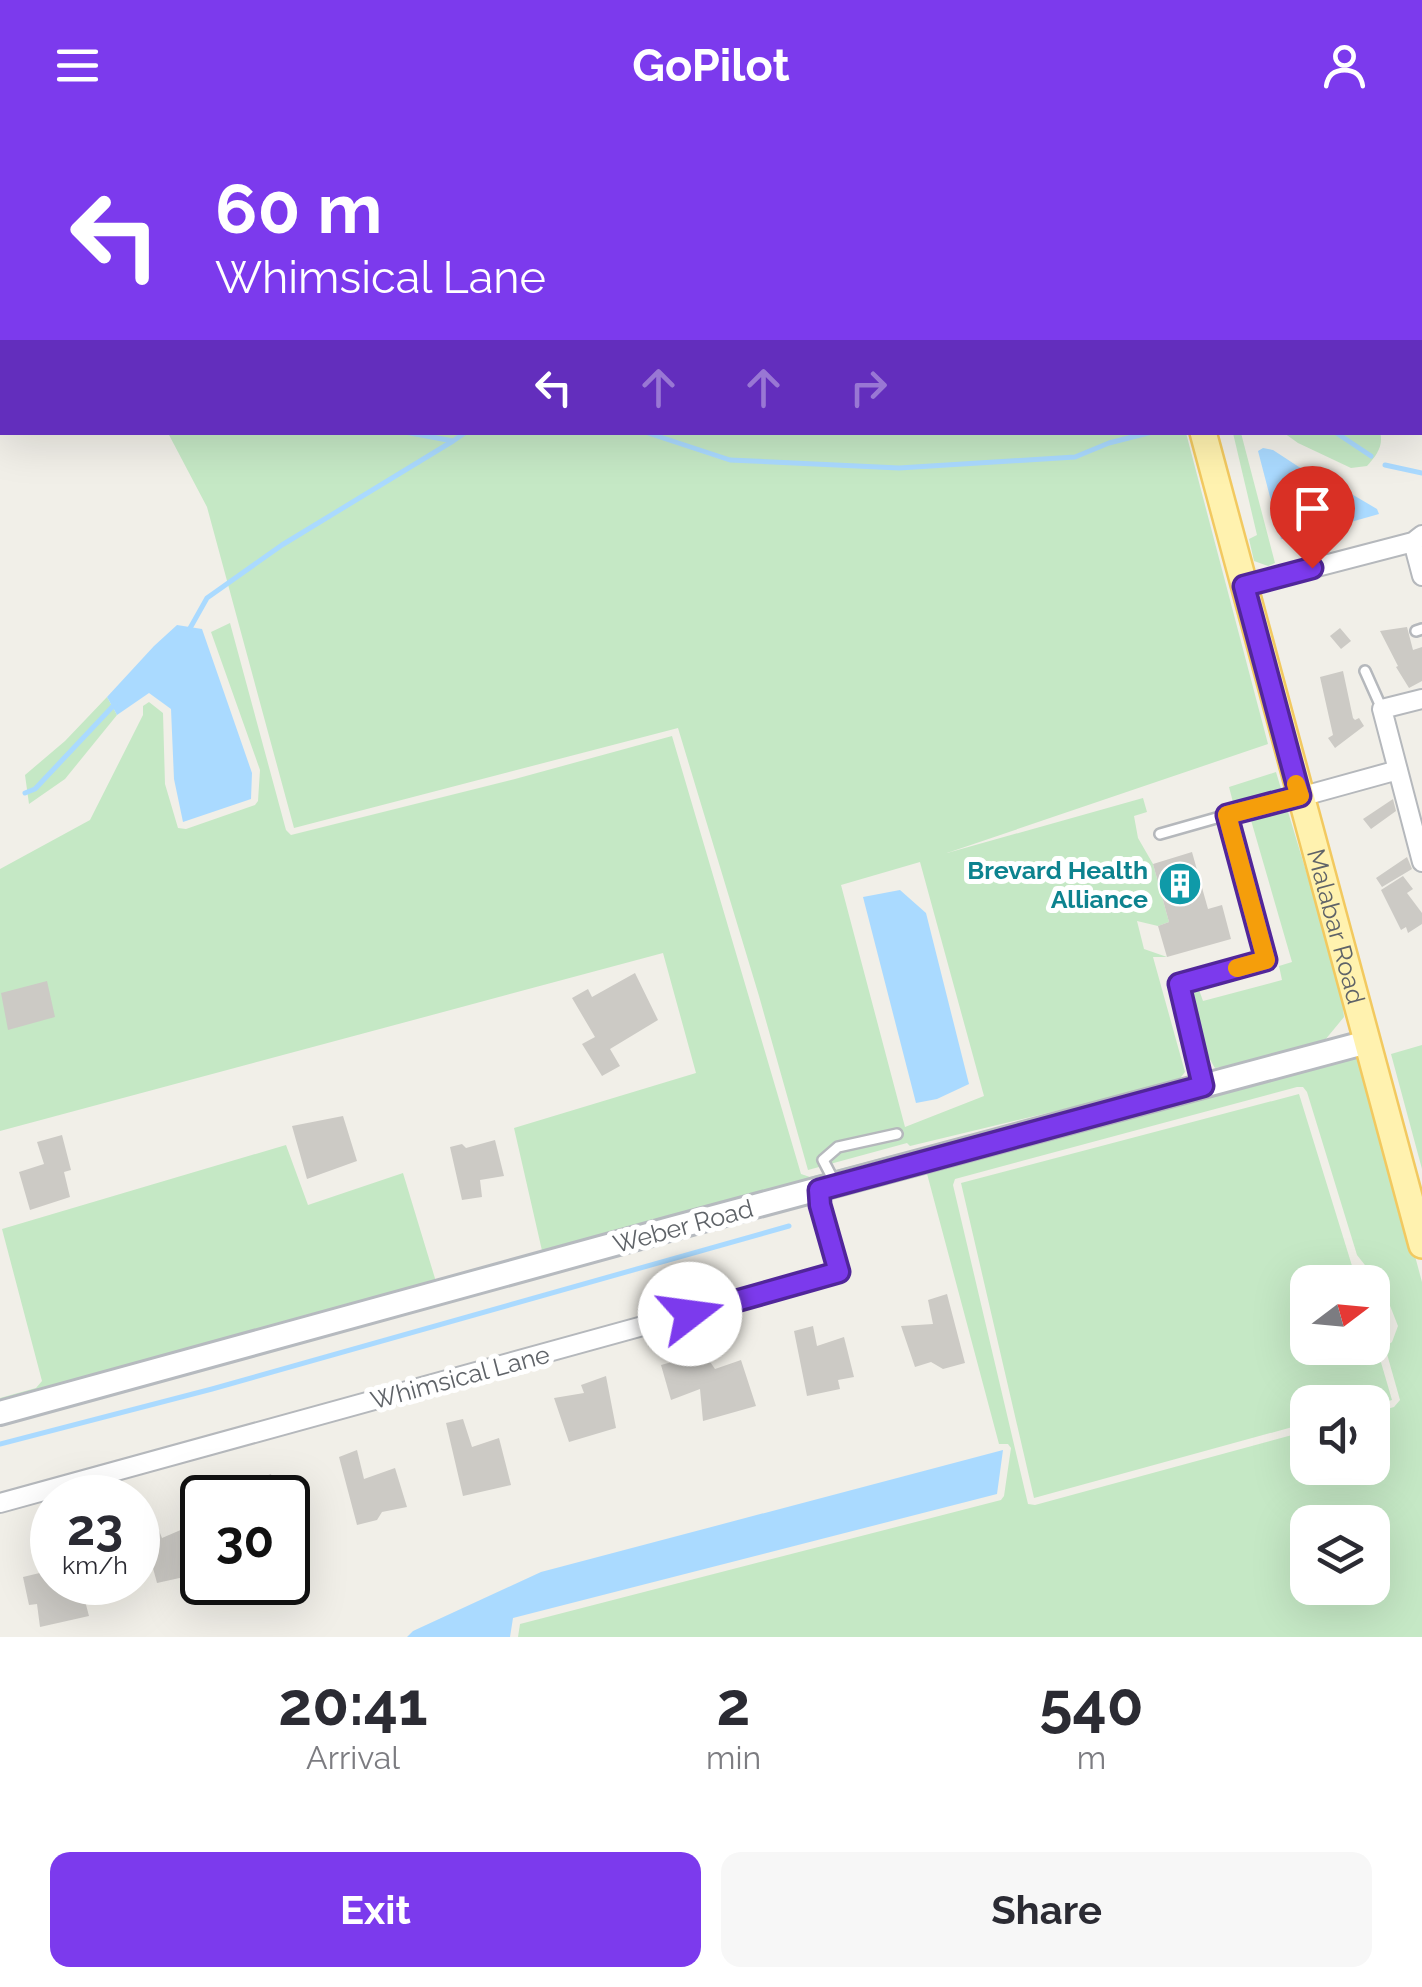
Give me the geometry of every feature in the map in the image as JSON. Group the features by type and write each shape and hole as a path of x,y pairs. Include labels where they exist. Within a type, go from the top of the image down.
{"main road":[{"name":"Malabar Road","path":"1204,435 1422,1245"}],"street":[{"path":"1244,586 1418,538 1422,576"},
{"path":"1422,699 1382,709 1422,862"},
{"path":"1300,796 1398,770"},
{"name":"Weber Road","path":"0,1414 1367,1042"},
{"name":"Whimsical Lane","path":"0,1503 839,1272 820,1205 828,1188"}],"lane":[{"path":"1366,670 1382,709"},
{"path":"1160,834 1300,796"},
{"path":"1203,1086 1179,984 1266,960 1227,815"},
{"path":"828,1188 822,1160 838,1147 897,1134"}],"green space":[{"path":"169,435 1187,435 1268,744 947,853 1143,798 1147,812 1134,816 1138,838 1153,864 1169,922 1158,926 1137,921 1144,949 1167,957 1153,957 1185,1072 1177,1082 910,1146 907,1143 808,1170 678,728 294,828 207,507","holes":["920,862 984,1096 905,1127 841,885"]},
{"path":"1233,435 1242,435 1275,563 1268,566 1254,561 1249,539 1257,535"},
{"path":"1287,435 1381,437 1380,446 1367,466 1351,468"},
{"path":"230,623 286,830 291,835 672,736 801,1174 810,1177 904,1152 543,1255 514,1128 696,1073 663,953 0,1131 0,869 90,820 143,715 143,706 149,702 163,713 165,784 178,828 186,829 255,805 260,770 211,632"},
{"path":"107,697 117,715 65,779 29,804 25,775"},
{"path":"1276,772 1332,957 1344,1017 1325,1040 1243,1064 1215,1068 1191,1018 1188,998 1192,990 1198,987 1203,1001 1282,980 1279,966 1292,962 1246,803 1234,806 1229,787"},
{"path":"1422,1045 1422,1169 1391,1054"},
{"path":"1360,1052 1422,1282 1422,1637 518,1637 520,1624 1001,1500 1011,1448 999,1444 926,1170","holes":["1303,1087 1357,1255 1365,1265 1390,1265 1390,1306 1398,1326 1390,1343 1390,1365 1400,1400 1390,1408 1390,1485 1290,1485 1290,1436 1028,1504 953,1185 955,1179"]},
{"path":"1299,1094 1352,1265 1290,1265 1290,1365 1382,1365 1388,1385 1290,1385 1290,1428 1034,1498 961,1183"},
{"path":"286,1145 308,1205 403,1173 437,1285 0,1405 0,1398 36,1388 42,1381 2,1229"}],"water":[{"path":"1263,448 1321,476 1377,509 1379,514 1281,539 1258,451"},
{"path":"177,625 202,629 252,773 251,799 183,822 174,779 171,709 149,693 117,715 107,697"},
{"path":"900,890 926,913 969,1084 937,1099 916,1103 863,897"},
{"path":"1003,1450 997,1494 513,1618 510,1637 407,1637 541,1572"}],"building":[{"path":"1407,627 1413,650 1422,647 1422,681 1409,688 1380,631"},
{"path":"1340,628 1351,641 1341,649 1330,636"},
{"path":"1343,671 1353,718 1359,718 1364,726 1335,748 1328,738 1333,735 1320,677"},
{"path":"1393,799 1396,811 1371,829 1363,819"},
{"name":"Brevard Health Alliance","path":"1192,852 1208,909 1222,905 1231,939 1167,957 1158,926 1169,922 1153,864"},
{"path":"1407,857 1412,869 1382,887 1376,878"},
{"path":"1403,876 1413,889 1407,893 1422,913 1422,924 1408,933 1406,927 1401,930 1381,890"},
{"path":"635,973 658,1020 610,1049 620,1066 602,1076 582,1044 595,1037 572,998 588,989 592,997"},
{"path":"47,981 55,1017 8,1030 1,993"},
{"path":"343,1116 357,1161 307,1179 292,1126"},
{"path":"62,1135 71,1170 64,1172 70,1197 30,1210 19,1172 44,1164 37,1142"},
{"path":"495,1140 504,1176 480,1180 482,1197 462,1200 450,1147 462,1144 466,1148"},
{"path":"947,1294 965,1363 943,1369 931,1362 915,1367 901,1326 933,1324 928,1300"},
{"path":"813,1326 817,1346 844,1337 854,1377 838,1380 840,1389 807,1396 794,1331"},
{"path":"704,1353 715,1369 741,1360 756,1406 703,1421 700,1389 671,1400 661,1365"},
{"path":"606,1376 616,1428 569,1442 554,1398 584,1393 581,1385"},
{"path":"463,1419 472,1447 499,1438 511,1485 463,1496 446,1423"},
{"path":"357,1450 364,1479 395,1468 407,1507 382,1512 377,1520 357,1525 339,1457"},
{"path":"180,1530 180,1578 160,1582 160,1533 162,1538"},
{"path":"30,1575 30,1605 29,1605 23,1577"},
{"path":"37,1605 86,1605 89,1616 40,1627"}],"waterway":[{"path":"421,435 453,441 462,435"},
{"path":"654,435 730,460 899,468 1075,457 1140,435"},
{"path":"1340,435 1371,456"},
{"path":"189,630 207,598 282,545 453,441"},
{"path":"1385,465 1422,473"},
{"path":"25,793 35,789 115,704"},
{"path":"0,1444 212,1389 789,1226"}],"slow traffic":[{"path":"1237,968 1266,960 1227,815 1300,796 1296,784"}],"place":[{"name":"Brevard Health Alliance","path":"1180,884"}],"route":[{"path":"690,1314 839,1272 819,1190 1203,1086 1179,984 1266,960 1227,815 1300,796 1244,586 1312,568"}]}
